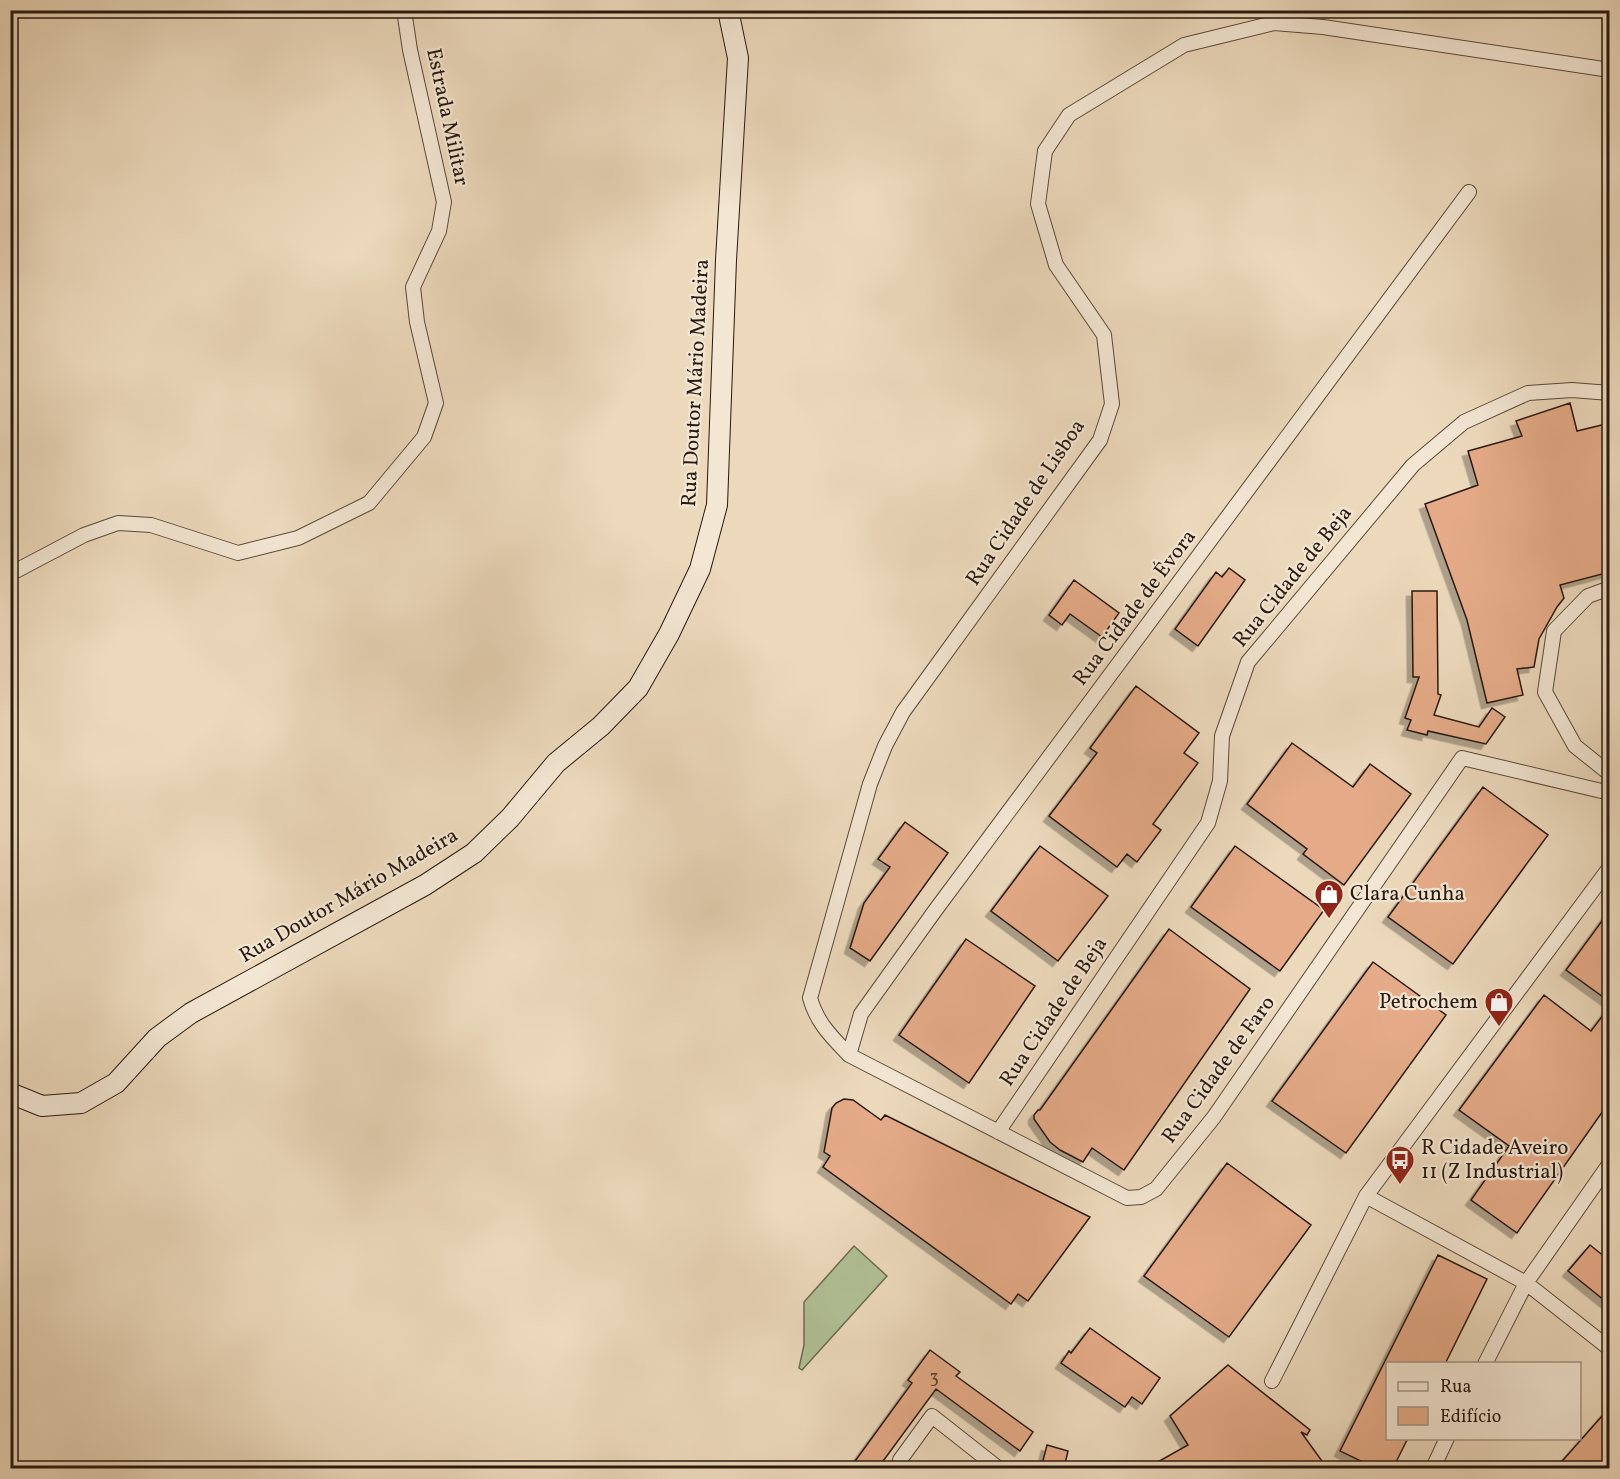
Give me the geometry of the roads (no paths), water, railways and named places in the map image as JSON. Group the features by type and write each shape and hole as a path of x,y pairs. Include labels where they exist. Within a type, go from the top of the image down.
{"main road":[{"name":"Rua Doutor Mário Madeira","path":"10,1093 42,1106 81,1103 116,1083 157,1038 191,1013 425,885 474,853 510,818 556,763 601,726 638,688 669,634 700,569 717,505 726,260 738,58 728,10"}],"street":[{"name":"Estrada Militar","path":"10,574 84,535 118,523 151,525 238,553 298,538 369,503 424,437 436,403 417,322 414,286 439,231 444,202 410,50 405,10"},
{"name":"Rua Cidade de Lisboa","path":"810,998 870,784 885,746 903,712 1100,440 1112,404 1104,334 1056,265 1038,204 1045,151 1069,115 1184,45 1274,22 1323,27 1610,70"},
{"name":"Rua Cidade de Évora","path":"849,1055 861,1014 868,1004 1469,192"},
{"name":"Rua Cidade de Beja","path":"998,1132 1208,823 1220,781 1222,736 1248,662 1413,465 1464,422 1528,393 1572,390 1610,393"},
{"path":"1610,588 1588,596 1554,631 1545,692 1575,746 1610,774"},
{"name":"Rua Cidade de Faro","path":"810,998 815,1016 849,1055 1127,1198 1142,1197 1156,1189 1214,1117 1462,758 1610,793"},
{"path":"1272,1381 1366,1196 1610,867"},
{"path":"1486,1362 1526,1283 1610,1163"},
{"path":"1366,1196 1526,1283 1610,1349"},
{"path":"902,1468 900,1460 932,1416 998,1468"},
{"path":"1433,1468 1446,1440"}],"place":[{"name":"Clara Cunha","path":"1329,920"},
{"name":"Petrochem","path":"1499,1028"},
{"name":"R Cidade Aveiro 11 (Z Industrial)","path":"1400,1186"}]}
